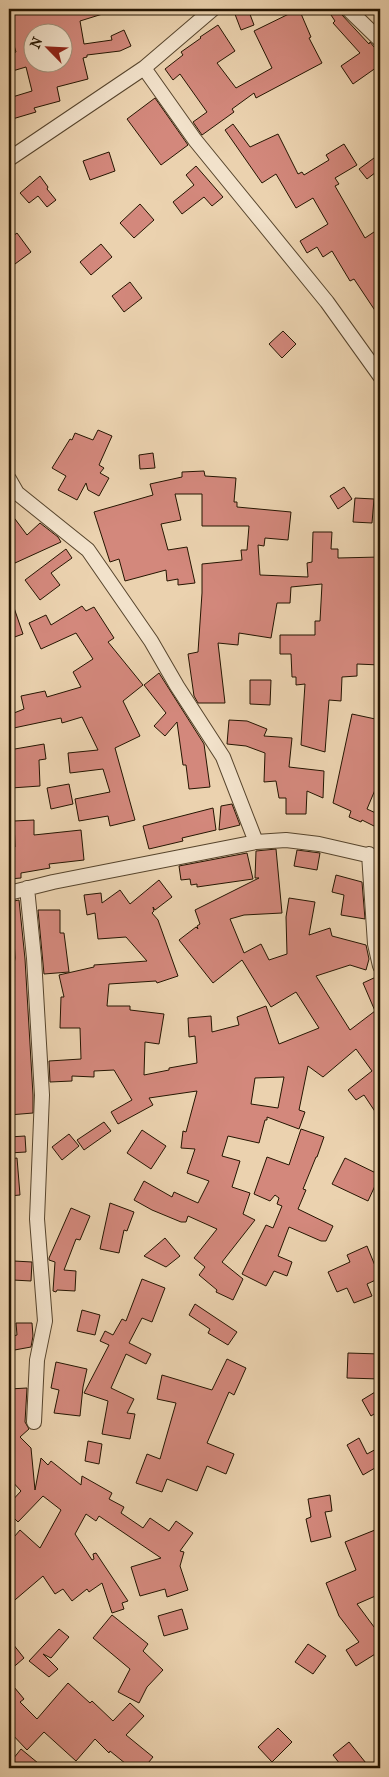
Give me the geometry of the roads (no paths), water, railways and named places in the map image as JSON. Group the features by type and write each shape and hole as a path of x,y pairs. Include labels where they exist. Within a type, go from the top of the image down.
{"street":[{"path":"9,159 144,68 213,9"},
{"path":"348,9 380,40"},
{"path":"144,68 195,140 327,302 380,376"},
{"path":"9,479 17,493 88,550 151,641 177,686 223,757 256,842"},
{"path":"9,893 63,880 256,842 286,840 319,844 374,856 375,944 380,966"},
{"path":"27,888 34,958 42,1095 37,1219 45,1321 37,1360 34,1422"}]}
